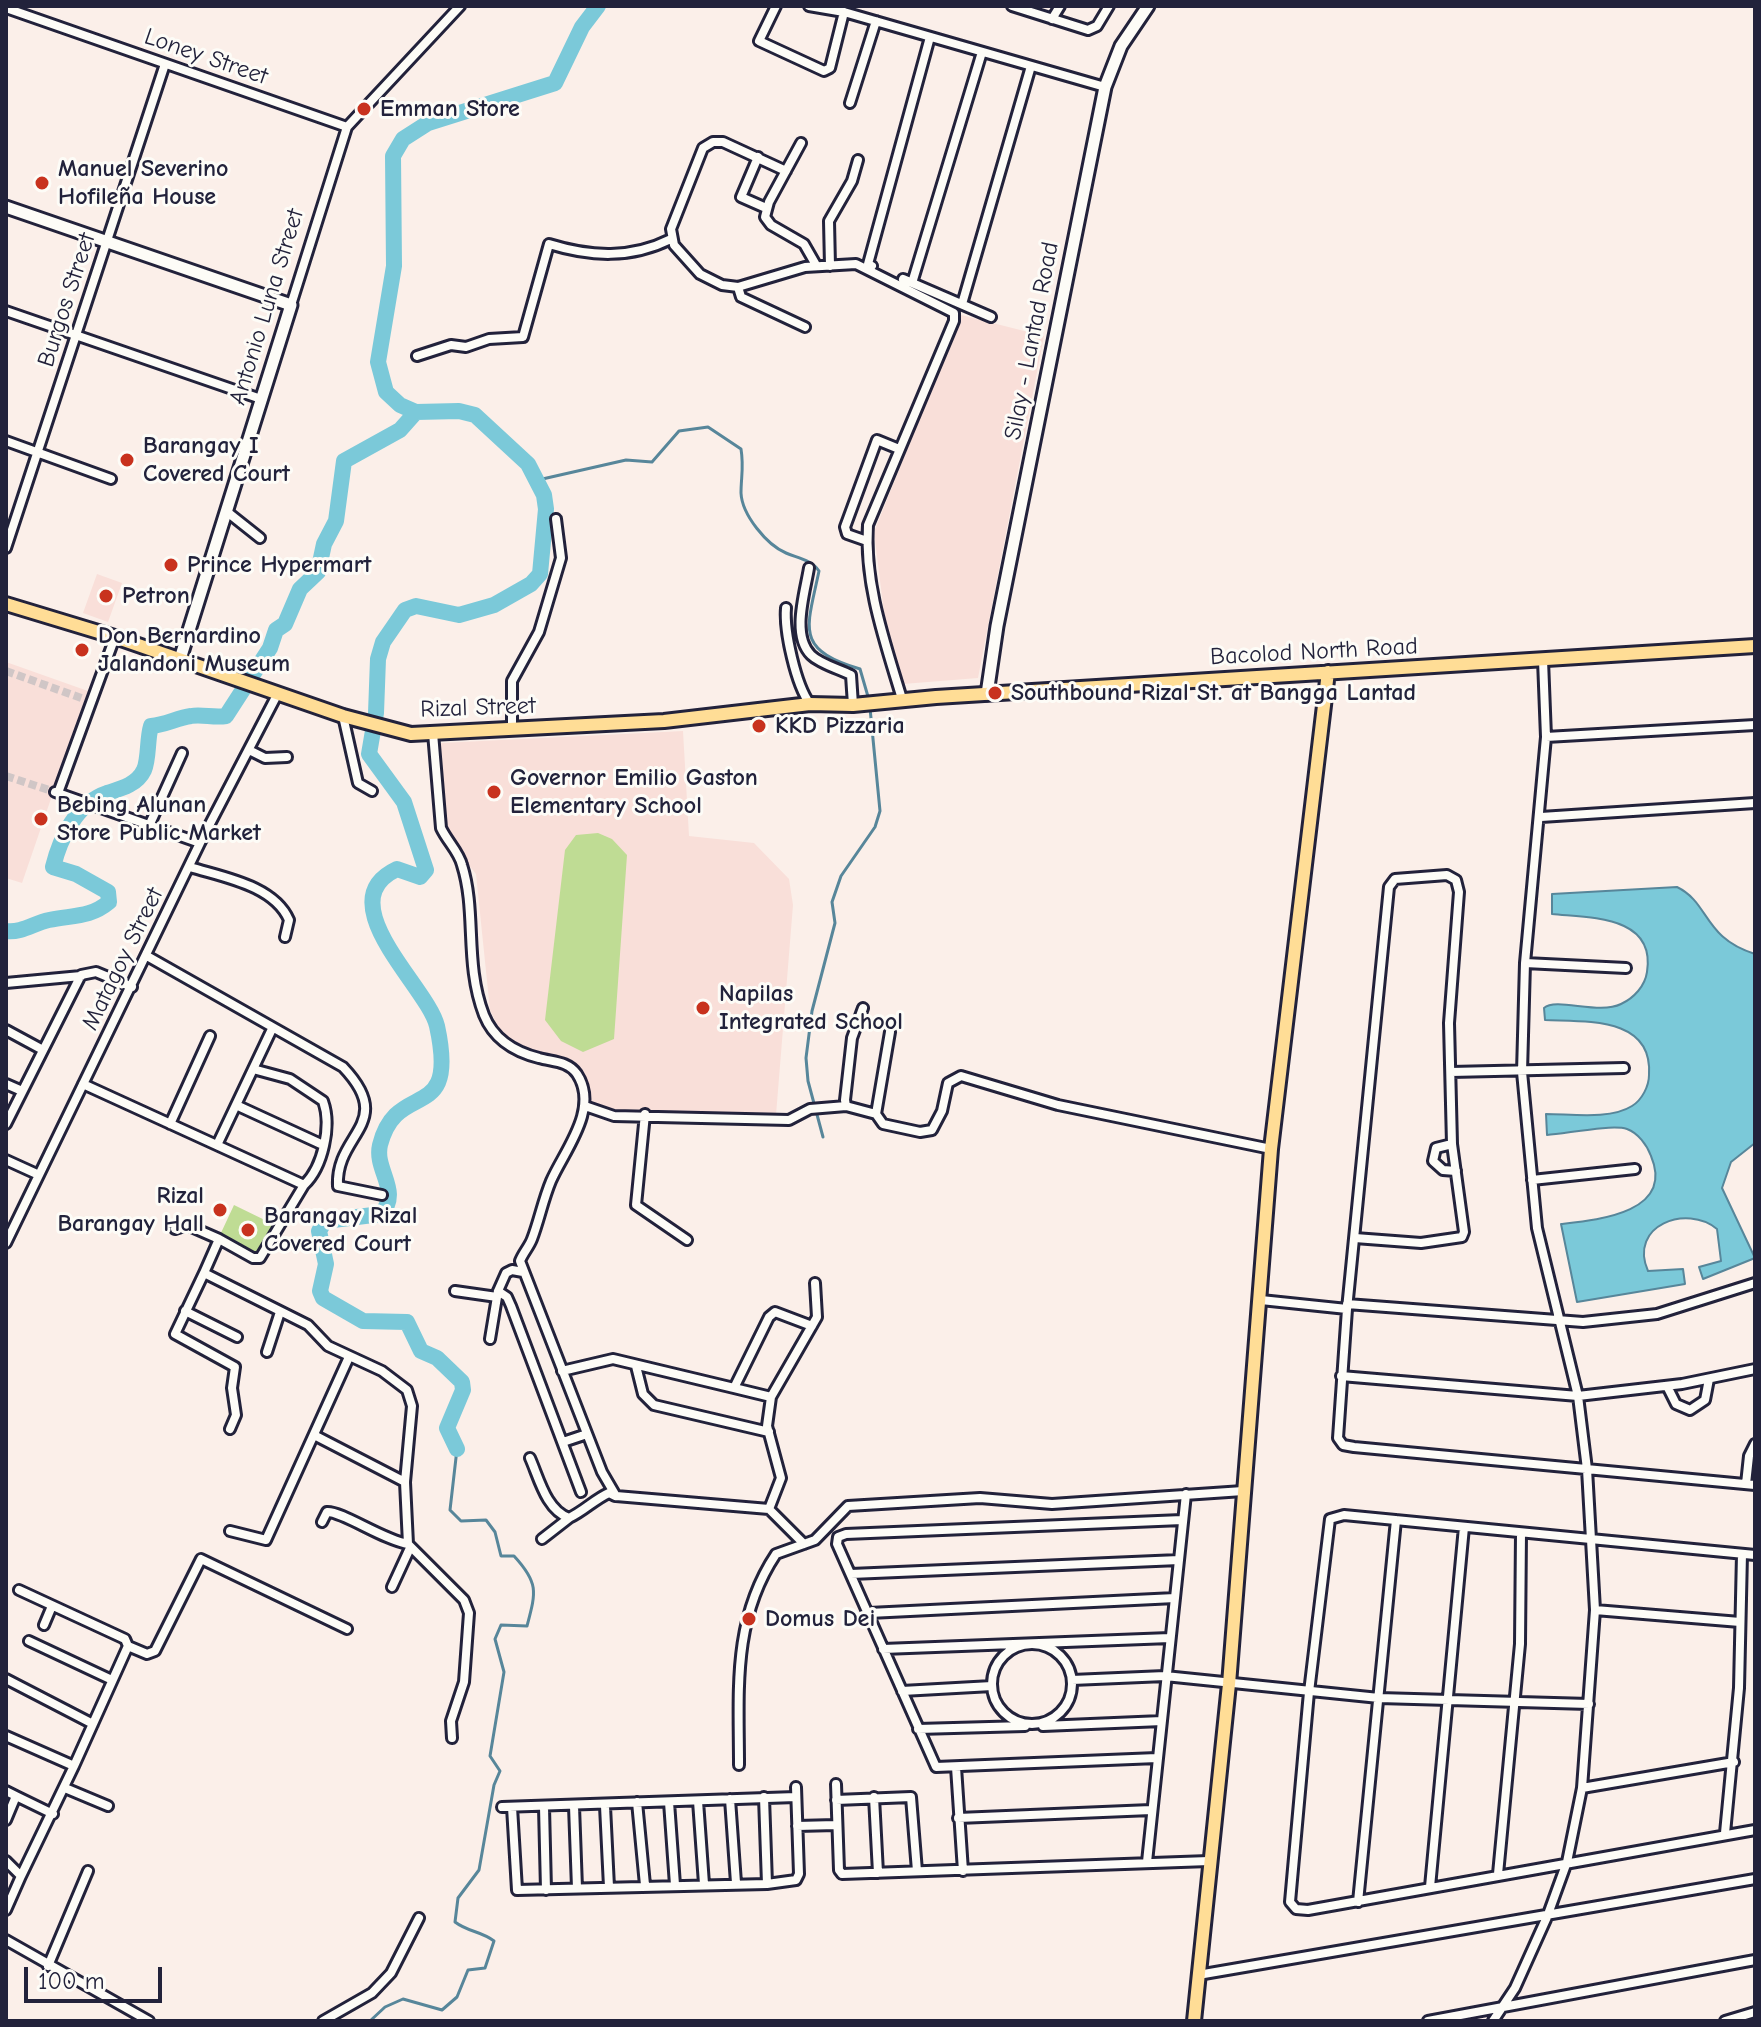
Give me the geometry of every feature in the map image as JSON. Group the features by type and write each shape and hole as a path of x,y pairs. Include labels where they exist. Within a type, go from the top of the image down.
{"main road":[{"name":"Rizal Street","path":"6,604 115,637 392,731 433,733 664,721 810,704 875,703"},
{"name":"Bacolod North Road","path":"875,703 1755,646"},
{"path":"1194,2021 1229,1684 1271,1149 1328,672"}],"street":[{"name":"Antonio Luna Street","path":"180,659 347,127 460,6"},
{"path":"776,6 759,41 824,71 830,68 844,12"},
{"path":"809,6 844,12 1105,87"},
{"path":"1012,6 1093,29 1109,6"},
{"path":"1052,19 1060,6"},
{"name":"Silay - Lantad Road","path":"987,694 997,626 1105,87 1121,46 1148,6"},
{"name":"Loney Street","path":"6,8 347,127"},
{"path":"850,103 876,21"},
{"path":"930,37 868,264 991,317"},
{"path":"912,283 982,52"},
{"name":"Burgos Street","path":"6,548 165,64"},
{"path":"962,304 1031,66"},
{"path":"786,171 723,142 707,144 676,211 671,239 700,274 722,285 738,287 816,265 866,266 954,313 954,321 868,525 866,555 880,626 902,699"},
{"path":"801,143 766,208 765,217 771,225 800,239 816,265"},
{"path":"741,197 758,157"},
{"path":"830,266 829,221 852,181 858,160"},
{"path":"729,192 766,208"},
{"path":"6,207 291,305"},
{"path":"417,356 451,345 466,347 489,339 523,337 549,244 596,256 639,252 671,239"},
{"path":"738,287 741,297 805,327"},
{"path":"6,311 261,399"},
{"path":"867,541 847,534 845,527 877,440 899,449"},
{"path":"6,441 111,479"},
{"path":"226,511 260,538"},
{"path":"512,729 512,681 539,632 561,558 556,519"},
{"path":"809,568 801,622 804,645 812,657 851,675 856,705"},
{"path":"786,608 790,645 803,695 810,704"},
{"path":"115,637 88,700 56,793 200,843"},
{"path":"1493,2021 1515,1988 1547,1917 1567,1862 1582,1788 1595,1610 1587,1469 1578,1396 1537,1228 1522,1072 1525,963 1541,817 1546,737 1543,660"},
{"name":"Matagoy Street","path":"6,1243 200,843 278,693"},
{"path":"343,716 358,783 372,791"},
{"path":"1546,737 1755,725"},
{"path":"433,733 441,828 447,842 462,861 469,954 485,1019 509,1047 562,1062 576,1072 585,1106 571,1147 553,1177 533,1236 522,1256 523,1272 587,1434 616,1496"},
{"path":"249,750 265,758 287,757"},
{"path":"149,826 182,753"},
{"path":"1541,817 1755,803"},
{"path":"190,867 246,885 268,897 289,920 285,937"},
{"path":"1355,1238 1421,1243 1462,1237 1464,1225 1452,1144 1449,1023 1458,886 1447,875 1395,879 1389,887 1336,1429 1343,1445 1750,1484 1749,1456 1755,1444"},
{"path":"147,956 272,1029 322,1052 360,1084 366,1103 365,1113 337,1182 338,1186 351,1191 382,1195"},
{"path":"1525,963 1626,968"},
{"path":"6,1124 81,976 86,972 96,972 132,987"},
{"path":"6,983 81,976"},
{"path":"846,1106 843,1091 847,1065 863,1008"},
{"path":"217,1145 272,1029"},
{"path":"6,1030 43,1050"},
{"path":"876,1114 890,1032"},
{"path":"170,1124 210,1036"},
{"path":"1451,1072 1624,1068"},
{"path":"175,1229 187,1225 253,1258 260,1258 318,1167 326,1122 323,1101 298,1082 253,1069"},
{"path":"585,1106 614,1116 645,1114 789,1120 810,1109 846,1106 876,1114 883,1124 920,1132 932,1130 942,1111 948,1083 961,1076 1058,1105 1271,1149"},
{"path":"6,1084 22,1091"},
{"path":"83,1084 304,1185"},
{"path":"236,1105 323,1145"},
{"path":"645,1114 636,1205 687,1240"},
{"path":"1452,1144 1436,1148 1433,1161 1443,1170 1456,1171"},
{"path":"6,1160 39,1175"},
{"path":"1532,1180 1635,1169"},
{"path":"219,1239 175,1337 235,1367 232,1388 236,1415 230,1429"},
{"path":"490,1339 498,1294 506,1273 523,1272"},
{"path":"204,1273 308,1325 324,1343 382,1371 407,1390 412,1415 405,1482 409,1546 392,1587"},
{"path":"769,1509 781,1478 769,1432 771,1397 812,1326 818,1308 815,1283"},
{"path":"1261,1300 1559,1322 1657,1314 1755,1283"},
{"path":"455,1291 498,1294 511,1306 581,1492"},
{"path":"185,1311 237,1337"},
{"path":"267,1352 280,1312"},
{"path":"734,1388 772,1313 812,1326"},
{"path":"230,1531 266,1540 349,1357"},
{"path":"562,1371 602,1359 771,1397"},
{"path":"636,1366 643,1394 654,1405 769,1432"},
{"path":"1341,1376 1578,1396 1667,1386 1755,1369"},
{"path":"1667,1386 1676,1404 1686,1410 1694,1409 1705,1400 1709,1379"},
{"path":"563,1442 587,1434"},
{"path":"314,1435 405,1482"},
{"path":"530,1458 553,1509 569,1518"},
{"path":"739,1765 741,1635 774,1557 815,1540 850,1505 980,1498 1052,1504 1243,1491"},
{"path":"542,1539 569,1518 587,1509 600,1496 609,1493 769,1509 804,1544"},
{"path":"1147,1862 1186,1494"},
{"path":"322,1522 327,1512 333,1511 363,1529 409,1546 464,1600 469,1613 464,1682 451,1721 452,1738"},
{"path":"1755,1555 1344,1515 1330,1519 1309,1692 1290,1902 1302,1911 1755,1830"},
{"path":"1157,1758 936,1767 837,1544 838,1537 846,1534 1182,1520"},
{"path":"1358,1902 1396,1520"},
{"path":"1430,1887 1464,1527"},
{"path":"1498,1874 1515,1703 1521,1533"},
{"path":"1725,1833 1734,1762 1742,1554"},
{"path":"19,1590 125,1639 128,1646 147,1654 155,1651 201,1559 347,1629"},
{"path":"851,1574 1179,1560"},
{"path":"869,1613 1175,1598"},
{"path":"44,1625 52,1606"},
{"path":"1595,1610 1740,1622"},
{"path":"883,1649 1170,1638"},
{"path":"29,1641 112,1680"},
{"path":"1027,1643 1052,1649 1061,1657 1072,1680 1067,1705 1059,1714 1034,1726 1008,1717 998,1707 992,1686 995,1667 1003,1656 1027,1643"},
{"path":"6,1910 128,1646"},
{"path":"1072,1680 1165,1676 1447,1703 1589,1704"},
{"path":"6,1679 93,1724"},
{"path":"902,1691 992,1686"},
{"path":"918,1729 1162,1721"},
{"path":"6,1736 74,1766"},
{"path":"1582,1788 1734,1762"},
{"path":"956,1767 961,1871"},
{"path":"836,1784 836,1825 842,1874 1209,1861"},
{"path":"796,1787 799,1874 796,1880 767,1884 645,1885 522,1891 515,1886 507,1807 796,1797"},
{"path":"65,1788 108,1806"},
{"path":"6,1791 53,1814"},
{"path":"6,1820 16,1796"},
{"path":"764,1797 767,1884"},
{"path":"874,1797 878,1873"},
{"path":"836,1800 911,1797 917,1871"},
{"path":"730,1799 736,1883"},
{"path":"698,1801 704,1884"},
{"path":"637,1802 645,1885"},
{"path":"669,1802 675,1885"},
{"path":"574,1806 577,1888"},
{"path":"605,1806 609,1887"},
{"path":"544,1807 546,1890"},
{"path":"958,1818 1151,1810"},
{"path":"797,1826 836,1825"},
{"path":"6,1861 21,1876"},
{"path":"48,1966 88,1871"},
{"path":"1198,1975 1755,1879"},
{"path":"323,2021 372,1993 382,1983 406,1949 419,1918"},
{"path":"6,1940 149,2021"},
{"path":"1428,2021 1755,1960"},
{"path":"1725,2021 1755,2012"}],"shaded area":[{"path":"961,315 1044,336 978,678 903,684 885,621 874,532"},
{"name":"Petron","path":"97,574 122,583 108,622 83,613"},
{"path":"6,662 88,691 22,883 6,878"},
{"path":"683,731 689,836 754,843 789,879 793,905 776,1115 612,1111 593,1106 586,1099 582,1073 567,1061 522,1051 498,1027 490,1010 476,874 444,834 437,750 441,743"}],"green space":[{"path":"598,833 612,839 627,855 614,1039 583,1052 561,1041 545,1020 565,850 576,835"},
{"name":"Barangay Rizal Covered Court","path":"234,1205 275,1225 261,1255 220,1235"}],"water":[{"path":"1677,887 1696,902 1726,939 1755,954 1755,1143 1731,1162 1722,1188 1755,1258 1703,1279 1699,1267 1721,1261 1717,1229 1705,1222 1677,1219 1653,1231 1646,1242 1644,1255 1648,1271 1683,1269 1685,1284 1577,1302 1561,1224 1594,1220 1628,1210 1643,1202 1652,1190 1656,1175 1647,1148 1631,1131 1610,1128 1547,1135 1546,1114 1602,1115 1632,1106 1648,1084 1647,1056 1640,1042 1628,1032 1597,1023 1545,1020 1544,1008 1558,1004 1601,1008 1621,1004 1644,982 1647,953 1641,939 1617,923 1552,914 1552,894"}],"waterway":[{"path":"457,1449 447,1428 463,1390 462,1382 437,1358 421,1351 407,1322 363,1321 323,1298 320,1291 326,1264 319,1231 325,1221 381,1214 389,1197 379,1154 388,1125 399,1112 433,1090 440,1078 442,1057 437,1026 430,1009 387,945 372,902 378,884 397,869 420,877 426,870 404,802 369,754 376,713 378,659 383,642 405,610 416,606 459,615 494,605 531,584 540,574 546,509 544,495 528,464 475,415 459,411 416,412 400,405 386,392 378,362 394,266 393,156 403,139 428,123 555,83 582,27 598,6"},
{"path":"6,931 88,913 109,902 108,892 76,874 53,867 71,823 96,798 128,786 141,775 147,760 151,726 191,716 226,716 270,648 276,630 285,624 300,589 318,572 324,544 336,521 344,461 400,430 416,412"},
{"path":"538,480 626,460 652,462 679,431 708,427 741,449 742,502 757,528 779,549 809,562 819,571 811,608 810,634 824,653 860,669 869,700"},
{"path":"823,1137 808,1081 806,1058 812,1011 835,923 832,902 841,876 875,827 880,811 870,708"},
{"path":"370,2021 385,2007 403,1999 442,2010 457,1997 468,1970 485,1968 494,1941 455,1922 458,1898 479,1870 494,1785 500,1771 490,1756 504,1672 495,1639 501,1625 527,1626 533,1588 528,1574 514,1556 501,1556 495,1532 486,1520 461,1521 450,1510 457,1449"}],"tunnel":[{"path":"6,671 84,699"},
{"path":"6,776 55,792"}],"place":[{"name":"Emman Store","path":"364,109"},
{"name":"Manuel Severino Hofileña House","path":"42,183"},
{"name":"Barangay I Covered Court","path":"127,460"},
{"name":"Prince Hypermart","path":"171,565"},
{"name":"Petron","path":"106,596"},
{"name":"Don Bernardino Jalandoni Museum","path":"82,650"},
{"name":"Southbound Rizal St. at Bangga Lantad","path":"995,693"},
{"name":"KKD Pizzaria","path":"759,726"},
{"name":"Governor Emilio Gaston Elementary School","path":"494,792"},
{"name":"Bebing Alunan Store Public Market","path":"41,819"},
{"name":"Napilas Integrated School","path":"703,1008"},
{"name":"Rizal Barangay Hall","path":"220,1210"},
{"name":"Barangay Rizal Covered Court","path":"248,1230"},
{"name":"Domus Dei","path":"749,1619"}]}
